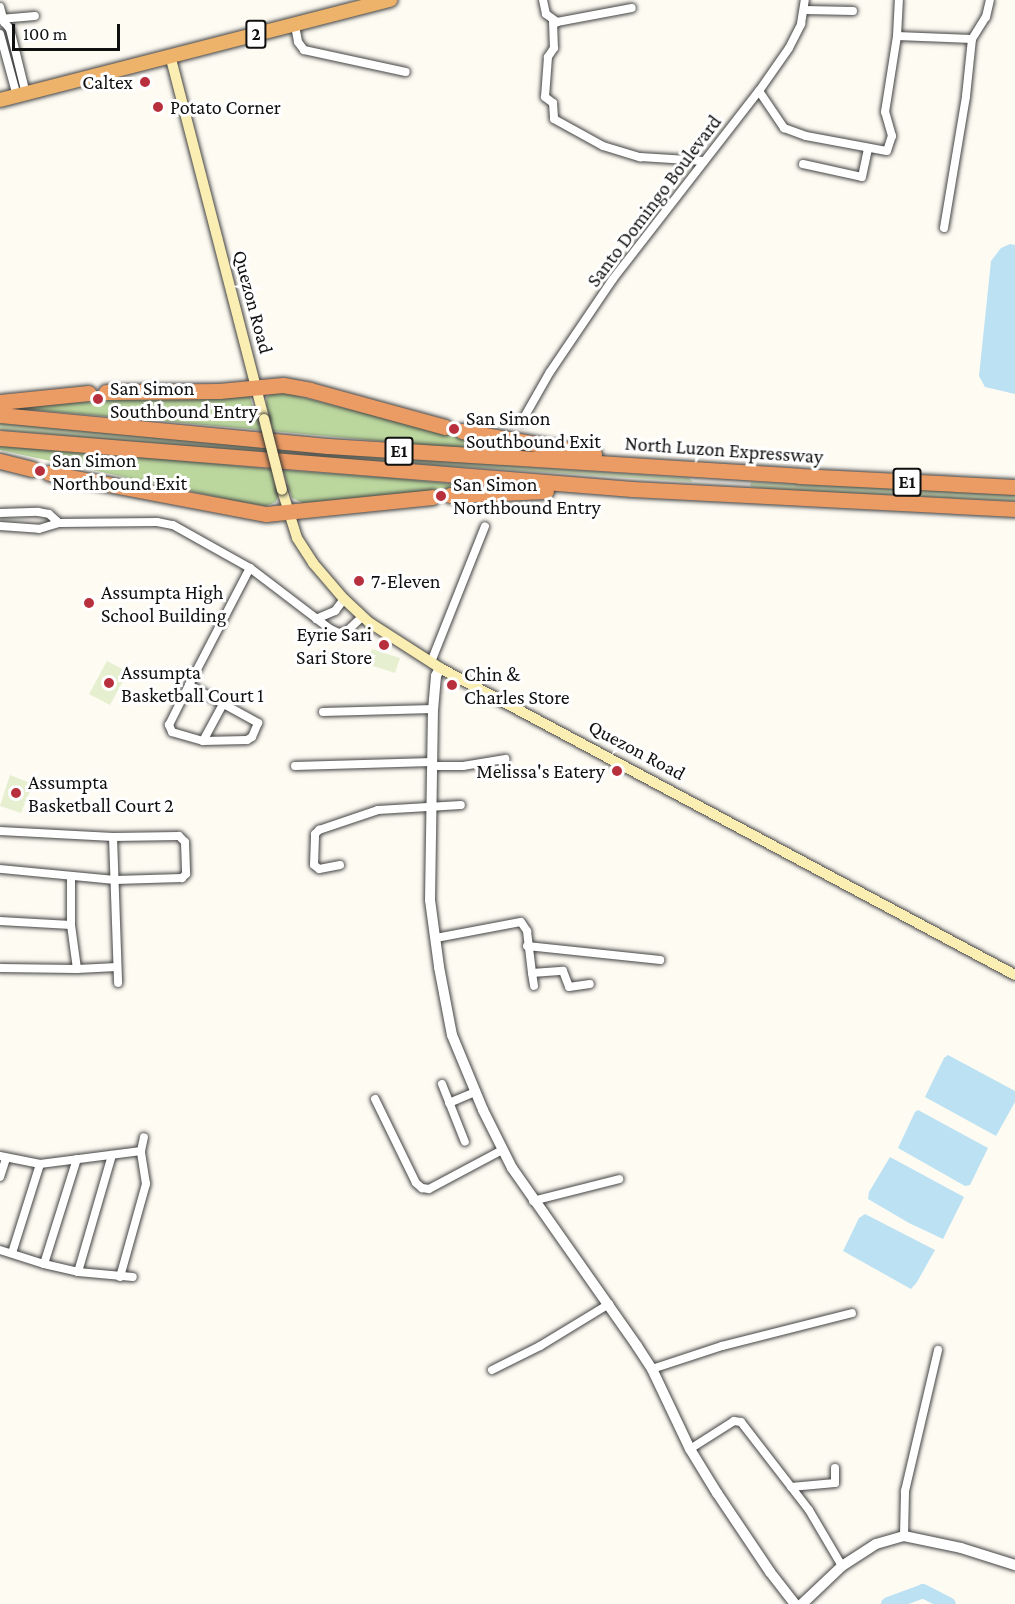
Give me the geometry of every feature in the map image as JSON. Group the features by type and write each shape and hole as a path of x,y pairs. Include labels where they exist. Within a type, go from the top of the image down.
{"highway":[{"name":"2","path":"0,100 390,0"},
{"path":"106,392 219,391 283,385 310,390 446,427"},
{"path":"0,402 89,393"},
{"name":"North Luzon Expressway","path":"0,415 328,446 799,476 1015,487"},
{"path":"462,431 606,456 774,470 799,476"},
{"name":"E1","path":"0,438 632,489 1015,508"},
{"path":"0,461 32,469"},
{"path":"49,473 166,494 245,512 288,513 314,507 432,496"},
{"path":"450,495 525,491 613,493 632,489"}],"main road":[{"name":"Quezon Road","path":"170,55 288,513 297,538 325,579 344,600 362,617 436,665 1015,975"}],"street":[{"path":"543,0 546,14 553,21 560,22 632,8"},
{"name":"Santo Domingo Boulevard","path":"522,421 550,372 596,303 759,91 789,48 805,10 805,0"},
{"path":"759,91 784,128 802,135 887,151 892,136 885,111 897,36 899,0"},
{"path":"944,228 966,96 972,39 986,17 990,0"},
{"path":"0,8 4,50 21,95"},
{"path":"805,10 852,11"},
{"path":"1,25 35,16"},
{"path":"553,21 554,48 548,57 544,97 553,103 554,119 603,146 640,157 704,161"},
{"path":"1,25 10,29 18,63 21,95"},
{"path":"295,26 298,42 304,50 406,72"},
{"path":"897,36 972,39"},
{"path":"4,50 14,48"},
{"path":"9,66 18,63"},
{"path":"803,164 862,177 868,149"},
{"path":"35,528 38,512"},
{"path":"59,523 49,514 38,512 0,513 1,526 46,528 59,523 157,522 173,525 250,568 330,629 342,633 362,617"},
{"path":"485,526 436,665 433,710 430,900 452,1035 502,1150 533,1201 609,1304 652,1370 690,1449 739,1528 795,1604"},
{"path":"189,685 258,723 252,737 245,740 203,741 172,732 169,725 189,685 250,568"},
{"path":"316,619 335,610 344,600"},
{"path":"203,741 223,704"},
{"path":"323,712 433,710"},
{"path":"295,766 432,764 463,766 505,759"},
{"path":"340,865 316,868 315,834 319,830 378,810 461,805"},
{"path":"0,831 113,837 179,836 185,842 186,874 182,878 115,880 0,869"},
{"path":"113,837 118,983"},
{"path":"70,877 71,925 76,969"},
{"path":"0,921 71,925"},
{"path":"436,938 521,922 527,931 527,946 534,986"},
{"path":"527,946 660,960"},
{"path":"0,968 117,967"},
{"path":"532,973 563,971 569,987 590,984"},
{"path":"442,1084 465,1142"},
{"path":"449,1103 476,1092"},
{"path":"375,1099 416,1183 422,1188 434,1186 502,1150"},
{"path":"120,1277 146,1184 141,1151 144,1137"},
{"path":"0,1176 3,1157 40,1164 141,1151"},
{"path":"78,1272 112,1155"},
{"path":"44,1264 76,1159"},
{"path":"12,1252 40,1164"},
{"path":"533,1201 619,1179"},
{"path":"0,1250 78,1272 133,1277"},
{"path":"492,1370 540,1346 609,1304"},
{"path":"652,1370 722,1346 852,1313"},
{"path":"904,1536 905,1491 938,1350"},
{"path":"690,1449 734,1420 741,1422 809,1510 842,1566"},
{"path":"791,1487 835,1482 835,1468"},
{"path":"802,1604 842,1566 876,1544 904,1536 961,1548 1015,1565"}],"green space":[{"path":"274,390 469,440 555,453 431,446 273,431 266,404 267,397"},
{"path":"249,395 261,430 0,407 119,400"},
{"path":"0,422 415,459 689,478 693,482 294,456 0,430"},
{"path":"0,444 271,469 278,496 276,502 265,506 240,502 0,450"},
{"path":"283,470 486,487 303,503 292,498"},
{"path":"751,482 1015,494 1015,501 776,490 750,486"},
{"path":"372,649 400,658 395,673 367,664"},
{"name":"Assumpta Basketball Court 1","path":"107,661 128,672 110,705 89,694"},
{"name":"Assumpta Basketball Court 2","path":"10,775 33,784 21,813 0,806"}],"water":[{"path":"1010,244 1015,245 1015,394 985,387 979,376 991,261 1001,248"},
{"path":"948,1055 1015,1091 1015,1102 996,1136 925,1097 944,1058"},
{"path":"918,1110 988,1148 970,1185 965,1186 898,1148"},
{"path":"890,1157 964,1197 943,1239 909,1223 868,1199 869,1192"},
{"path":"865,1214 935,1250 911,1289 843,1251 859,1218"}],"waterway":[{"path":"888,1604 923,1591 949,1604"}],"place":[{"name":"Caltex","path":"145,82"},
{"name":"Potato Corner","path":"158,107"},
{"name":"San Simon Southbound Entry","path":"98,399"},
{"name":"San Simon Southbound Exit","path":"454,429"},
{"name":"San Simon Northbound Exit","path":"40,471"},
{"name":"San Simon Northbound Entry","path":"441,496"},
{"name":"7-Eleven","path":"359,581"},
{"name":"Assumpta High School Building","path":"89,603"},
{"name":"Eyrie Sari Sari Store","path":"384,645"},
{"name":"Assumpta Basketball Court 1","path":"109,683"},
{"name":"Chin & Charles Store","path":"452,685"},
{"name":"Melissa's Eatery","path":"617,771"},
{"name":"Assumpta Basketball Court 2","path":"16,793"}]}
